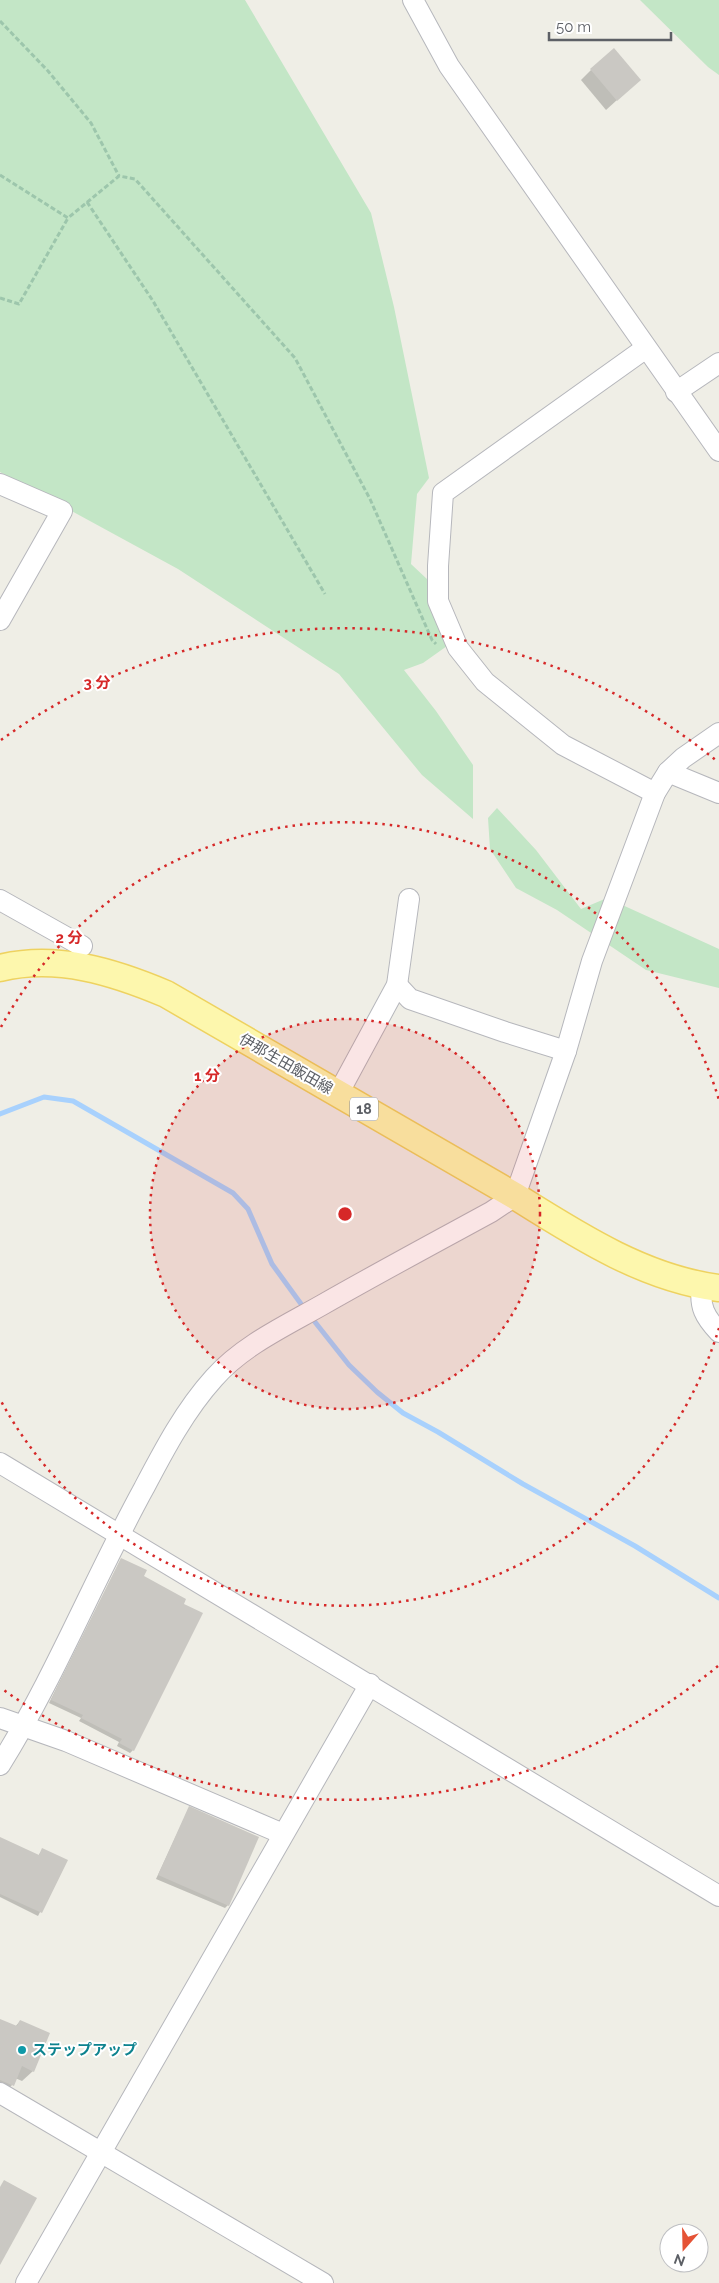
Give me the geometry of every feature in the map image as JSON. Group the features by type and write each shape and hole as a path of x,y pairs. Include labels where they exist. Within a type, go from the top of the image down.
{"main road":[{"name":"伊那生田飯田線","path":"0,968 36,964 95,968 129,978 166,994 515,1196 568,1230 643,1268 711,1287"}],"street":[{"path":"413,0 449,66 719,451"},
{"path":"646,348 443,493 438,566 438,601 458,648 485,682 563,745 656,793"},
{"path":"676,392 719,363"},
{"path":"0,484 62,511 0,620"},
{"path":"0,1765 24,1727 119,1533 186,1415 214,1377 243,1352 281,1328 491,1212 515,1196 566,1051 592,962 656,793 668,772 683,758 719,733"},
{"path":"668,772 719,794"},
{"path":"338,1094 397,985 409,899"},
{"path":"0,900 82,946"},
{"path":"397,985 410,999 566,1051"},
{"path":"711,1287 700,1302 708,1320 719,1332"},
{"path":"0,1463 370,1684 719,1896"},
{"path":"26,2283 370,1684"},
{"path":"0,1718 74,1745 283,1834"},
{"path":"0,2093 102,2151 322,2283"}],"path":[{"path":"0,21 48,71 91,123 119,176"},
{"path":"0,175 68,218"},
{"path":"0,298 18,304 68,218 119,176 135,179 295,358 370,499 432,640 438,646"},
{"path":"87,202 153,301 325,594"}],"green space":[{"path":"0,0 245,0 371,213 394,307 429,478 417,494 411,564 428,580 431,601 447,646 423,663 404,670 436,711 473,765 473,819 422,775 339,674 178,569 0,472"},
{"path":"640,0 719,0 719,75 708,67"},
{"path":"497,808 536,850 581,909 607,898 719,949 719,988 646,970 557,910 516,888 490,849 488,818"}],"building":[{"path":"614,48 641,80 617,101 590,69"},
{"path":"121,1558 147,1570 144,1576 186,1599 184,1604 203,1613 134,1751 119,1743 122,1739 81,1718 83,1715 51,1700"},
{"path":"189,1806 259,1837 229,1906 158,1875"},
{"path":"0,1837 39,1855 42,1848 68,1860 42,1913 0,1894"},
{"name":"ステップアップ","path":"0,2019 17,2026 20,2020 50,2033 34,2072 22,2066 14,2086 0,2080"},
{"path":"4,2180 37,2198 0,2265 0,2187"}],"waterway":[{"path":"0,1114 44,1097 73,1101 233,1193 248,1209 272,1264 304,1308"},
{"path":"311,1317 349,1365 377,1392 403,1413 523,1484 635,1546 719,1598"}],"place":[{"name":"ステップアップ","path":"22,2050"}]}
